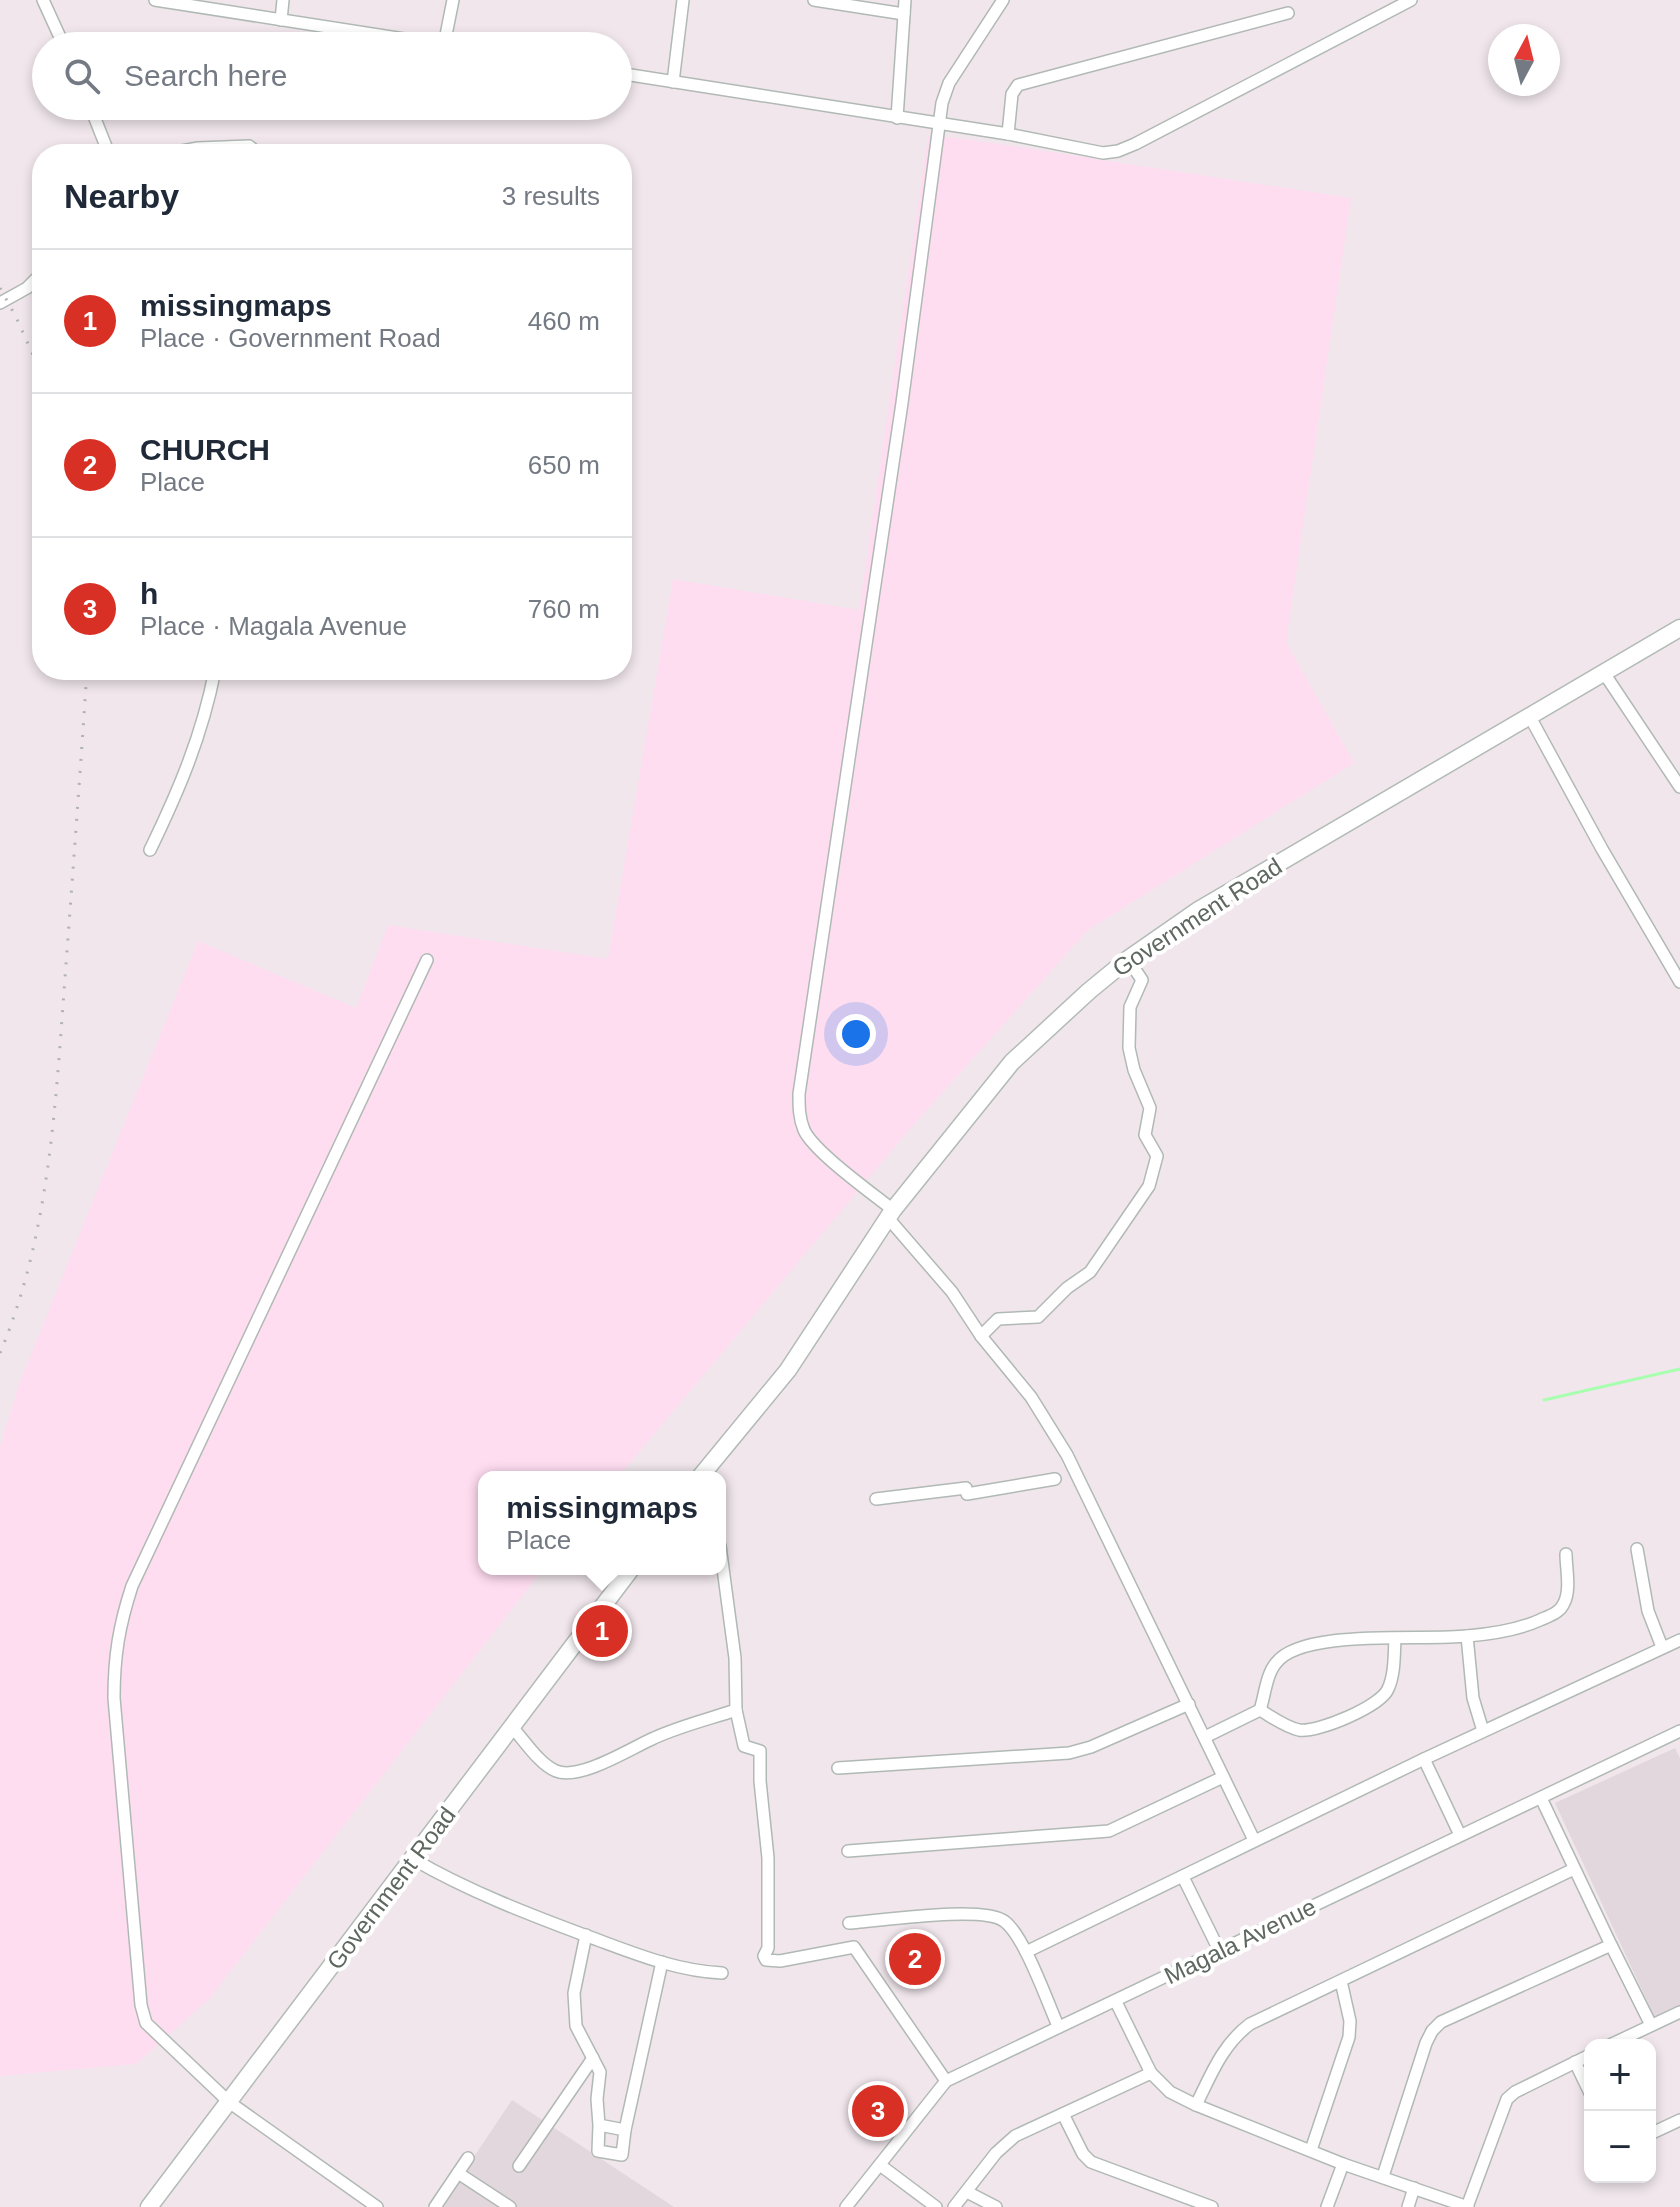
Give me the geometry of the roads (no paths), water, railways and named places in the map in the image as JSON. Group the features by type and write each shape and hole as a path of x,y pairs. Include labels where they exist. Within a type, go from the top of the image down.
{"street":[{"path":"43,0 58,32"},
{"path":"155,0 358,32"},
{"path":"281,20 283,0"},
{"path":"449,32 453,0"},
{"path":"673,82 683,0"},
{"path":"814,0 904,14"},
{"path":"897,118 905,0"},
{"path":"1003,0 949,83 942,103 839,837 799,1094 799,1114 805,1134 890,1214 1031,1397 1067,1455 1254,1840"},
{"path":"632,75 1008,134 1103,153 1118,151 1411,0"},
{"path":"1008,134 1012,94 1018,85 1288,13"},
{"path":"96,120 105,144"},
{"path":"0,303 32,283"},
{"name":"Government Road","path":"709,1471 788,1370 890,1214 1012,1062 1089,991 1128,959 1197,911 1680,628"},
{"path":"1604,673 1680,787"},
{"path":"150,850 182,784 205,715 213,680"},
{"path":"1530,717 1680,982"},
{"path":"981,1336 998,1319 1038,1317 1067,1288 1090,1272 1152,1179 1157,1156 1145,1135 1150,1108 1134,1070 1129,1048 1130,1007 1142,980 1128,959"},
{"path":"377,2207 229,2102 146,2023 141,2005 114,1698 114,1661 119,1626 132,1586 427,960"},
{"path":"876,1499 1055,1479"},
{"path":"1637,1549 1648,1611 1662,1647"},
{"path":"1205,1737 1260,1710 1270,1673 1277,1661 1293,1651 1337,1640 1467,1636 1532,1624 1556,1613 1564,1604 1567,1593 1566,1554"},
{"name":"Government Road","path":"149,2207 626,1575"},
{"path":"724,1575 735,1658 736,1710 744,1746 760,1751 768,1858 768,1948 764,1956 766,1960 780,1961 854,1947 946,2081"},
{"path":"1467,1636 1473,1698 1483,1731"},
{"path":"1260,1710 1289,1727 1304,1731 1320,1728 1378,1701 1388,1692 1392,1679 1395,1639"},
{"path":"1026,1952 1254,1840 1680,1640"},
{"path":"838,1768 1069,1753 1091,1747 1189,1704"},
{"path":"512,1727 548,1765 557,1772 570,1773 600,1764 654,1738 736,1710"},
{"name":"Magala Avenue","path":"846,2207 946,2081 1680,1731"},
{"path":"1424,1759 1460,1835"},
{"path":"848,1851 1109,1831 1223,1777"},
{"path":"1541,1798 1651,2025"},
{"path":"413,1859 443,1877 586,1935 693,1972 722,1973"},
{"path":"1196,2105 1224,2049 1234,2036 1250,2024 1574,1869"},
{"path":"1183,1877 1219,1950"},
{"path":"849,1923 982,1913 1006,1922 1026,1952 1058,2026"},
{"path":"586,1935 574,1993 576,2026 600,2072 598,2151 622,2155 662,1962"},
{"path":"1383,2176 1432,2031 1441,2022 1611,1945"},
{"path":"1311,2150 1349,2037 1350,2021 1341,1981"},
{"path":"1116,2002 1151,2073 1170,2092 1343,2164 1467,2207 1507,2099 1584,2058"},
{"path":"1622,2039 1680,2012"},
{"path":"519,2166 593,2058"},
{"path":"1575,2062 1584,2081"},
{"path":"954,2207 996,2153 1015,2136 1151,2073"},
{"path":"1063,2114 1083,2154 1091,2162 1212,2207"},
{"path":"1656,2131 1680,2120"},
{"path":"599,2125 625,2130"},
{"path":"435,2207 468,2158"},
{"path":"1327,2207 1343,2164"},
{"path":"880,2165 936,2207"},
{"path":"458,2173 510,2207"},
{"path":"1408,2207 1414,2188"},
{"path":"967,2192 996,2207"}],"waterway":[{"path":"1544,1400 1680,1369"}],"railway":[{"path":"0,288 32,353"},
{"path":"0,1353 29,1266 47,1175 57,1083 86,680"}],"place":[{"name":"missingmaps","path":"602,1631"},
{"name":"CHURCH","path":"915,1959"},
{"name":"h","path":"878,2111"}]}
